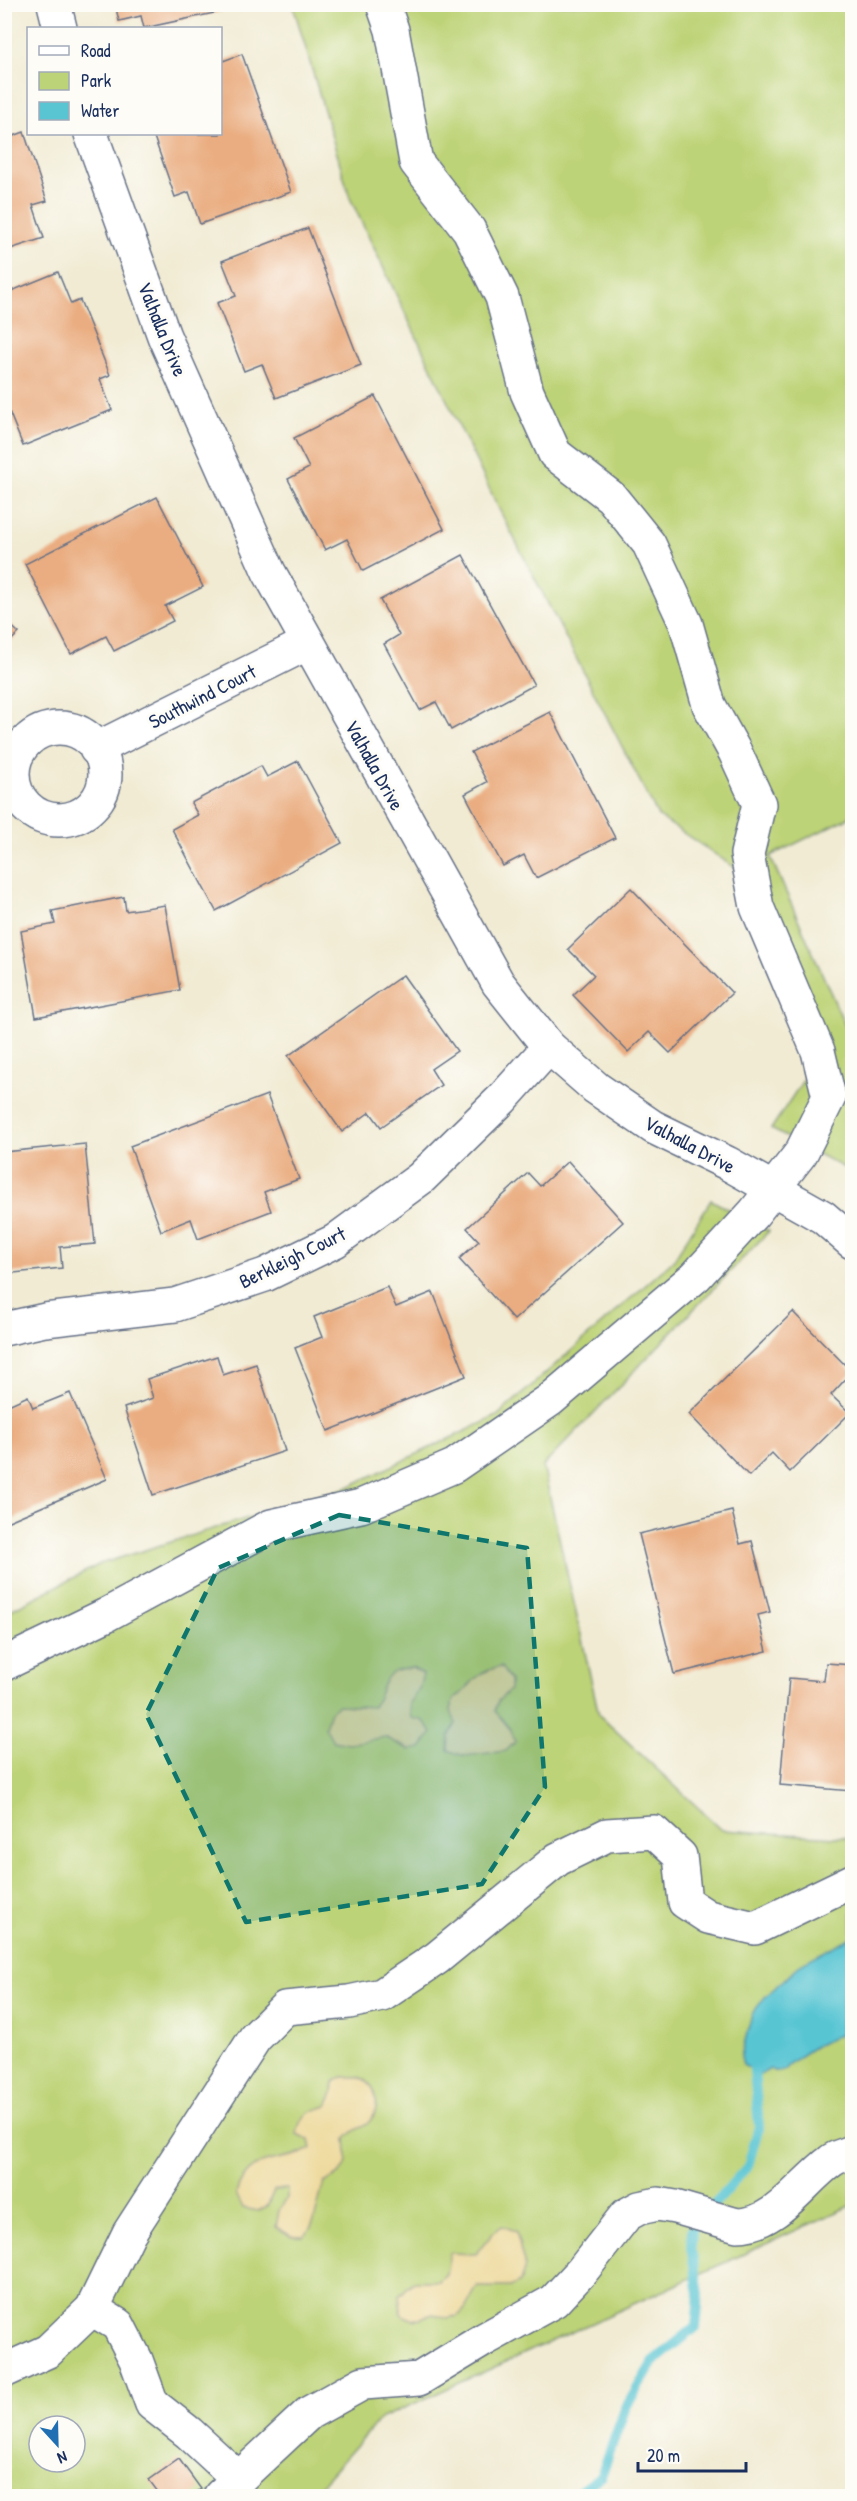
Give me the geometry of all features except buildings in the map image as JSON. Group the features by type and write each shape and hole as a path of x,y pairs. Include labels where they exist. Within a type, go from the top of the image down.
{"street":[{"path":"54,4 60,27"},
{"path":"4,1664 116,1610 271,1526 361,1506 454,1466 550,1400 696,1276 754,1213 801,1153 829,1097 818,1051 757,907 747,854 759,804 735,752 709,705 686,624 649,544 611,497 555,454 527,392 502,297 469,230 416,162 392,30 383,4"},
{"name":"Valhalla Drive","path":"91,135 164,336 269,572 498,983 549,1047 596,1088 653,1127 774,1188 823,1217 852,1242"},
{"name":"Southwind Court","path":"96,749 308,643"},
{"name":"Berkleigh Court","path":"4,1329 45,1320 175,1305 265,1275 335,1241 421,1178 502,1100 549,1047"},
{"path":"4,2372 48,2351 92,2309 129,2233 255,2038 285,2007 349,2002 382,1995 437,1958 558,1859 607,1835 654,1832 680,1856 686,1902 708,1917 755,1928 852,1881"},
{"path":"92,2309 118,2325 136,2360 152,2404 189,2433 229,2488 309,2413 363,2383 419,2379 554,2301 582,2271 626,2215 639,2208 658,2204 675,2206 737,2225 763,2221 833,2159 852,2152"}],"highlighted area":[{"path":"339,1515 527,1548 545,1787 482,1884 246,1922 146,1714 218,1568"}],"green space":[{"path":"293,5 850,5 852,9 852,816 770,856 852,1041 852,1172 771,1129 814,1064 734,867 658,816 499,509 350,198"},
{"path":"711,1200 769,1231 543,1466 599,1715 722,1830 852,1838 852,2205 380,2419 311,2496 5,2496 5,1613 100,1564 348,1487 497,1416 673,1261"}],"sand":[{"path":"501,1667 510,1680 510,1690 498,1701 495,1711 511,1730 515,1742 506,1751 464,1756 448,1750 449,1736 456,1724 451,1711 453,1700 484,1672"},
{"path":"412,1668 423,1674 419,1689 409,1703 411,1718 424,1721 432,1733 421,1748 410,1750 385,1737 349,1744 333,1741 325,1727 330,1711 339,1705 373,1707 389,1676 394,1672"},
{"path":"342,2077 359,2077 372,2087 376,2099 375,2112 368,2123 352,2132 346,2139 346,2166 339,2174 324,2183 315,2218 309,2231 304,2236 291,2236 276,2227 279,2210 287,2198 287,2189 274,2190 268,2205 258,2211 243,2208 236,2194 242,2180 258,2165 311,2149 309,2140 297,2134 300,2122 311,2112 327,2106 333,2093 334,2082"},
{"path":"502,2226 516,2231 525,2267 520,2282 510,2287 477,2287 465,2309 458,2316 448,2318 433,2314 414,2320 402,2315 399,2296 414,2281 439,2281 446,2274 450,2253 476,2254 493,2233"}],"water":[{"path":"852,1937 852,2030 817,2045 791,2062 783,2071 777,2072 770,2069 760,2075 743,2065 741,2056 752,2014 765,1997 802,1963"}],"waterway":[{"path":"573,2496 601,2476 625,2409 653,2362 696,2327 699,2294 691,2247 692,2229 748,2166 759,2126 754,2071 764,2063"}]}
